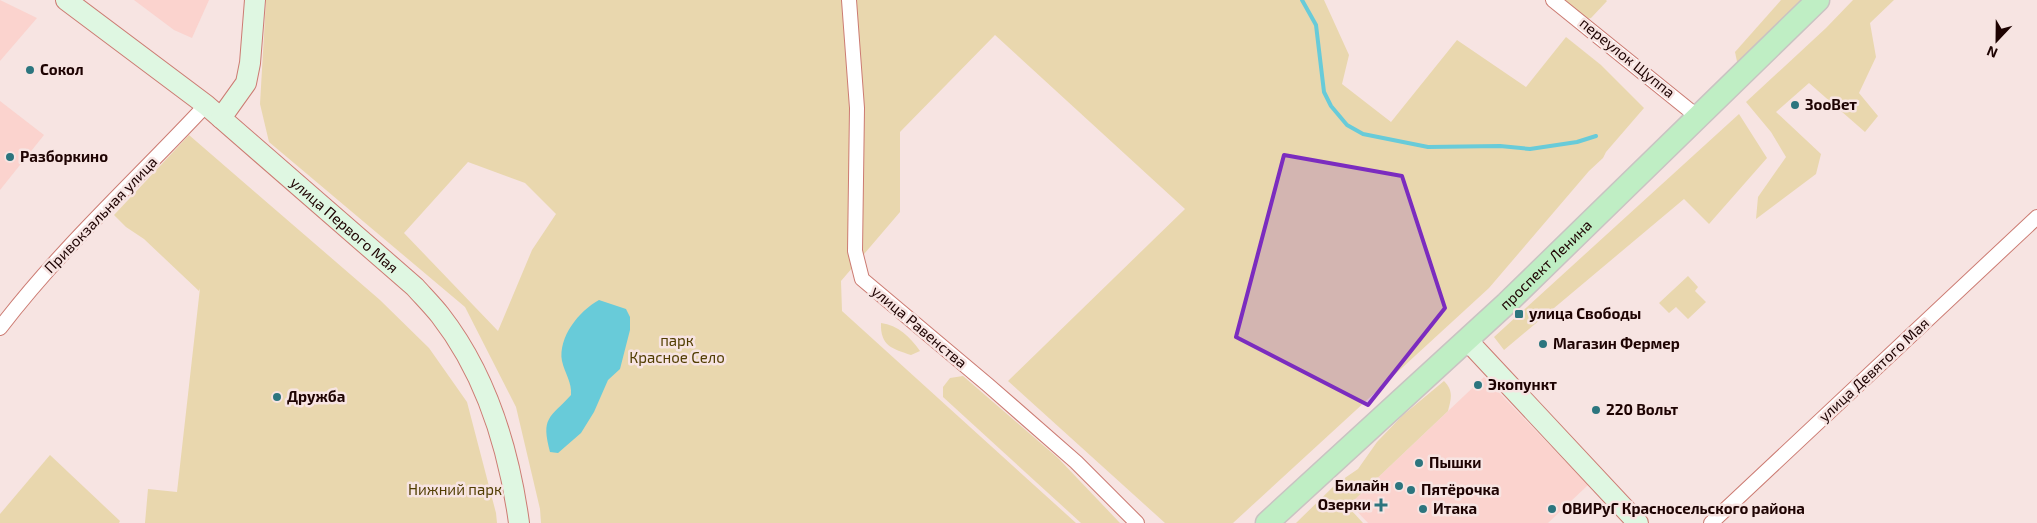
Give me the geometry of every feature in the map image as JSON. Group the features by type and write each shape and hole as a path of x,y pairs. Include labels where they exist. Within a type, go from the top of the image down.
{"main road":[{"name":"улица Первого Мая","path":"66,0 222,118 415,286 440,315 468,360 487,398 502,444 519,523"},
{"path":"222,118 246,83 250,63 255,0"},
{"name":"проспект Ленина","path":"1267,523 1467,340 1699,118 1818,0"},
{"path":"1467,340 1638,523"}],"street":[{"name":"улица Равенства","path":"849,0 857,108 855,251 862,279 1069,456 1138,523"},
{"name":"переулок Щуппа","path":"1553,0 1699,118"},
{"name":"Привокзальная улица","path":"0,328 32,287 206,105"},
{"name":"улица Девятого Мая","path":"1711,523 2037,217"}],"highlighted area":[{"path":"1284,155 1402,176 1445,308 1368,405 1236,337"}],"shaded area":[{"path":"0,0 37,18 0,61"},
{"path":"134,0 209,0 192,38 174,30"},
{"name":"Разборкино","path":"0,101 44,135 0,190"},
{"path":"1484,377 1588,485 1548,523 1368,523 1350,504"}],"green space":[{"name":"парк Красное Село","path":"266,0 1324,0 1349,55 1342,84 1391,122 1457,40 1526,87 1566,37 1601,65 1644,108 1603,158 1589,171 1489,288 1233,523 1165,523 1008,381 1185,209 995,35 900,132 900,212 841,281 842,311 1076,523 541,523 540,509 516,407 465,307 269,142 260,104","holes":["468,162 525,183 556,214 532,250 498,331 404,233"]},
{"path":"1560,0 1607,1 1591,18 1586,19"},
{"path":"1781,0 1806,0 1739,71 1735,52"},
{"path":"1853,0 1894,0 1870,23 1876,57 1859,93 1878,116 1865,132 1809,83 1776,112 1821,154 1816,174 1756,219 1758,197 1786,157 1771,132 1746,102 1826,28"},
{"path":"1739,114 1767,158 1709,224 1684,199 1504,350 1494,337"},
{"name":"Нижний парк","path":"189,135 380,300 429,348 467,402 497,523 145,523 148,489 177,492 200,288 199,291 144,239 126,227 114,215"},
{"path":"1688,276 1698,287 1695,291 1706,302 1688,319 1676,307 1669,313 1659,303"},
{"path":"881,323 893,326 903,333 920,351 911,355 893,348 885,342 881,331"},
{"path":"963,376 1058,458 1120,523 1081,523 943,397 943,387 950,378"},
{"path":"1444,381 1449,388 1451,399 1448,411 1350,504 1352,511 1363,523 1296,523 1336,484 1358,469 1377,442 1402,416"},
{"path":"50,455 120,521 119,523 0,523 0,514"}],"water":[{"path":"599,300 626,309 630,317 630,330 620,369 608,380 594,412 581,433 558,453 550,452 546,432 549,419 571,395 562,361 563,343 577,318"}],"waterway":[{"path":"1302,0 1316,25 1324,92 1331,106 1347,125 1363,134 1428,147 1500,146 1530,149 1577,142 1596,136"}],"place":[{"name":"Сокол","path":"30,70"},
{"name":"ЗооВет","path":"1795,105"},
{"name":"Разборкино","path":"10,157"},
{"name":"улица Свободы","path":"1519,314"},
{"name":"Магазин Фермер","path":"1543,344"},
{"name":"Экопункт","path":"1478,385"},
{"name":"Дружба","path":"277,397"},
{"name":"220 Вольт","path":"1596,410"},
{"name":"Пышки","path":"1419,463"},
{"name":"Билайн","path":"1399,486"},
{"name":"Пятёрочка","path":"1411,490"},
{"name":"Озерки","path":"1381,505"},
{"name":"Итака","path":"1423,509"},
{"name":"ОВИРуГ Красносельского района","path":"1552,509"}]}
